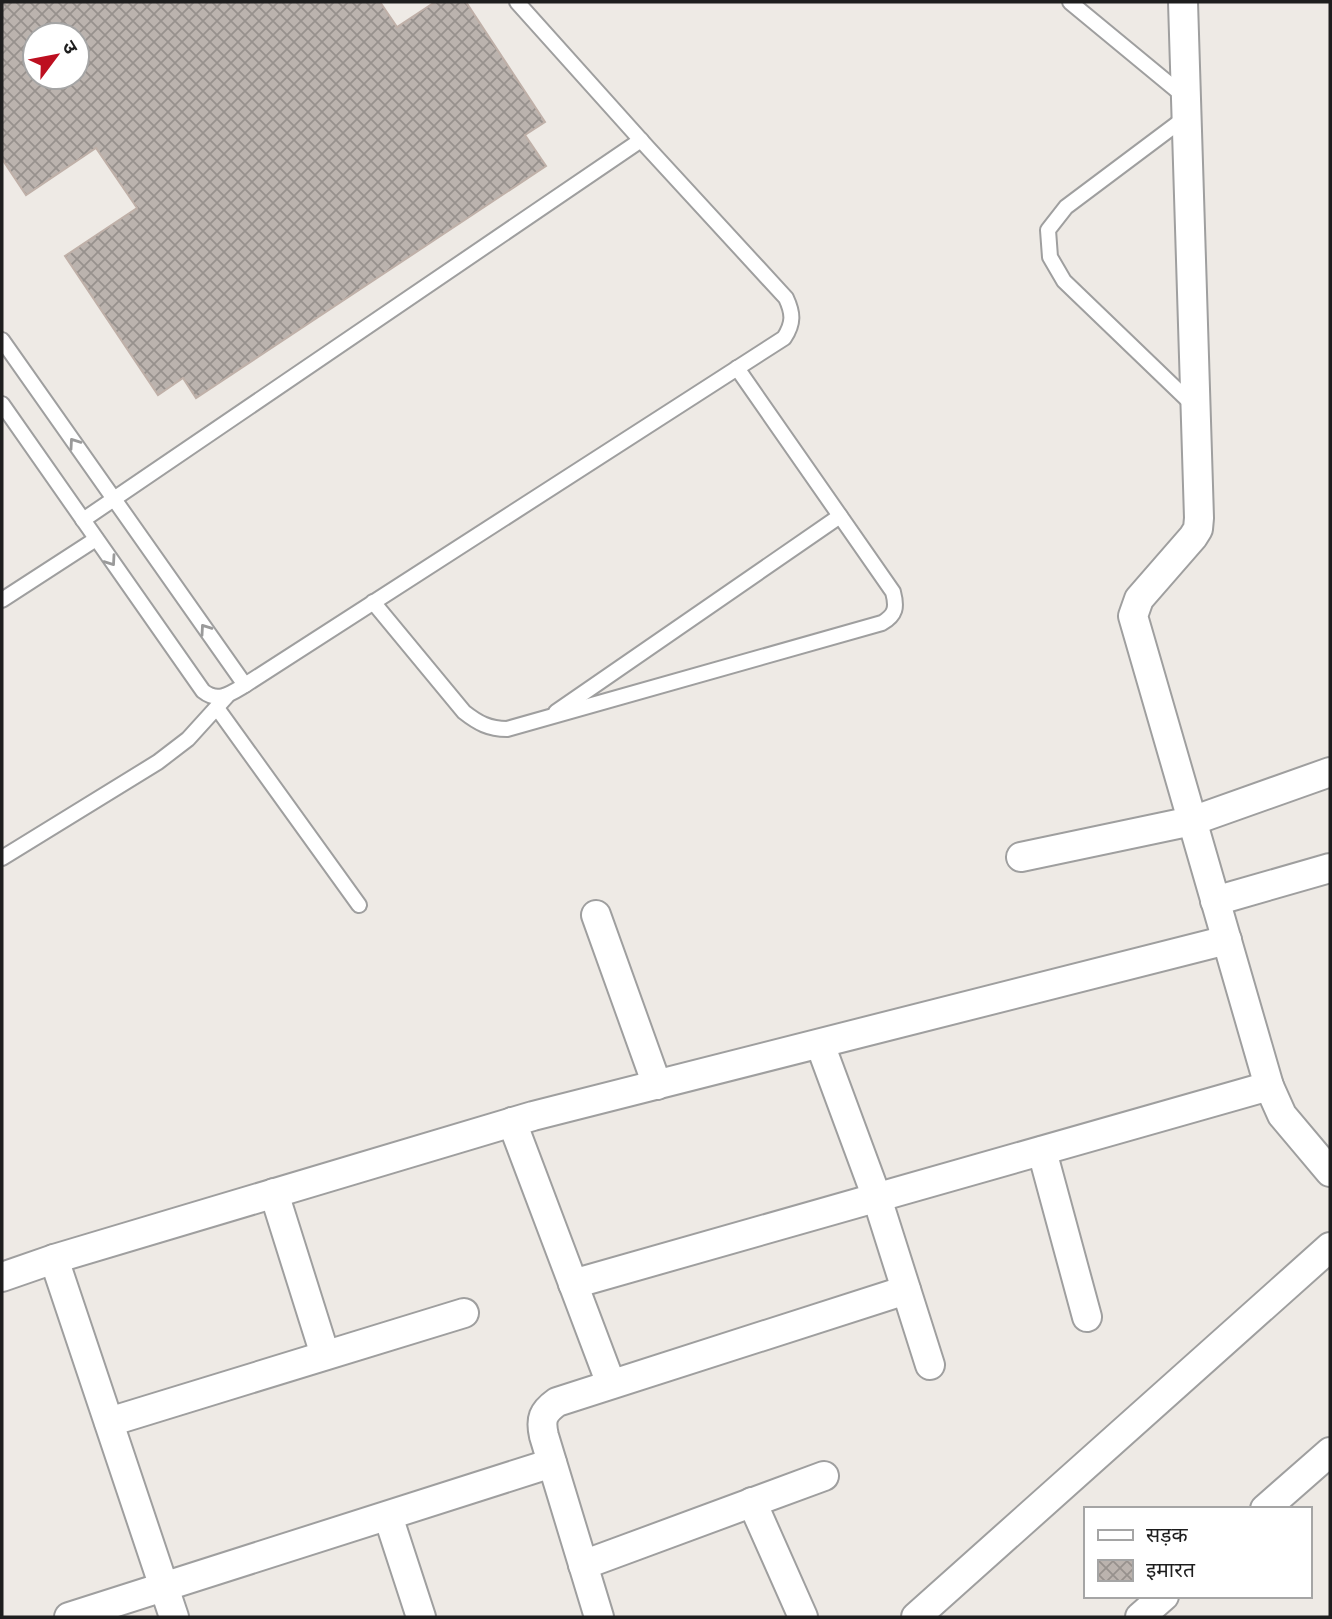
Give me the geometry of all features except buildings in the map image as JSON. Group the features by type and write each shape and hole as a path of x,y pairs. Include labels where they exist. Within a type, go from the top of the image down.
{"street":[{"path":"1183,2 1199,518 1198,529 1139,599 1133,616 1269,1086 1282,1115 1330,1172"},
{"path":"1021,857 1192,821 1330,772"},
{"path":"1215,901 1330,868"},
{"path":"596,915 657,1085"},
{"path":"2,1278 54,1259 512,1122 1227,940"},
{"path":"820,1044 877,1198 930,1365"},
{"path":"573,1284 1269,1086"},
{"path":"512,1122 611,1384"},
{"path":"1042,1151 1087,1317"},
{"path":"274,1194 325,1355"},
{"path":"916,1617 1330,1247"},
{"path":"54,1259 174,1617"},
{"path":"599,1617 541,1422 546,1410 557,1402 611,1384 906,1290"},
{"path":"109,1422 464,1312"},
{"path":"1267,1507 1330,1452"},
{"path":"69,1617 552,1463"},
{"path":"583,1565 824,1476"},
{"path":"752,1502 803,1617"},
{"path":"388,1516 421,1617"},
{"path":"1140,1617 1162,1598"}],"lane":[{"path":"2,858 158,762 188,739 228,695 784,338 791,328 793,312 786,298 517,2"},
{"path":"1070,2 1187,108 1066,207 1048,230 1050,257 1064,281 1196,408"},
{"path":"83,520 641,140"},
{"path":"2,340 244,685"},
{"path":"373,602 464,712 492,729 508,729 882,624 891,618 896,606 892,592 737,368"},
{"path":"2,404 202,691 210,697 228,695"},
{"path":"547,718 840,516"},
{"path":"2,600 96,539"},
{"path":"216,708 359,905"}]}
